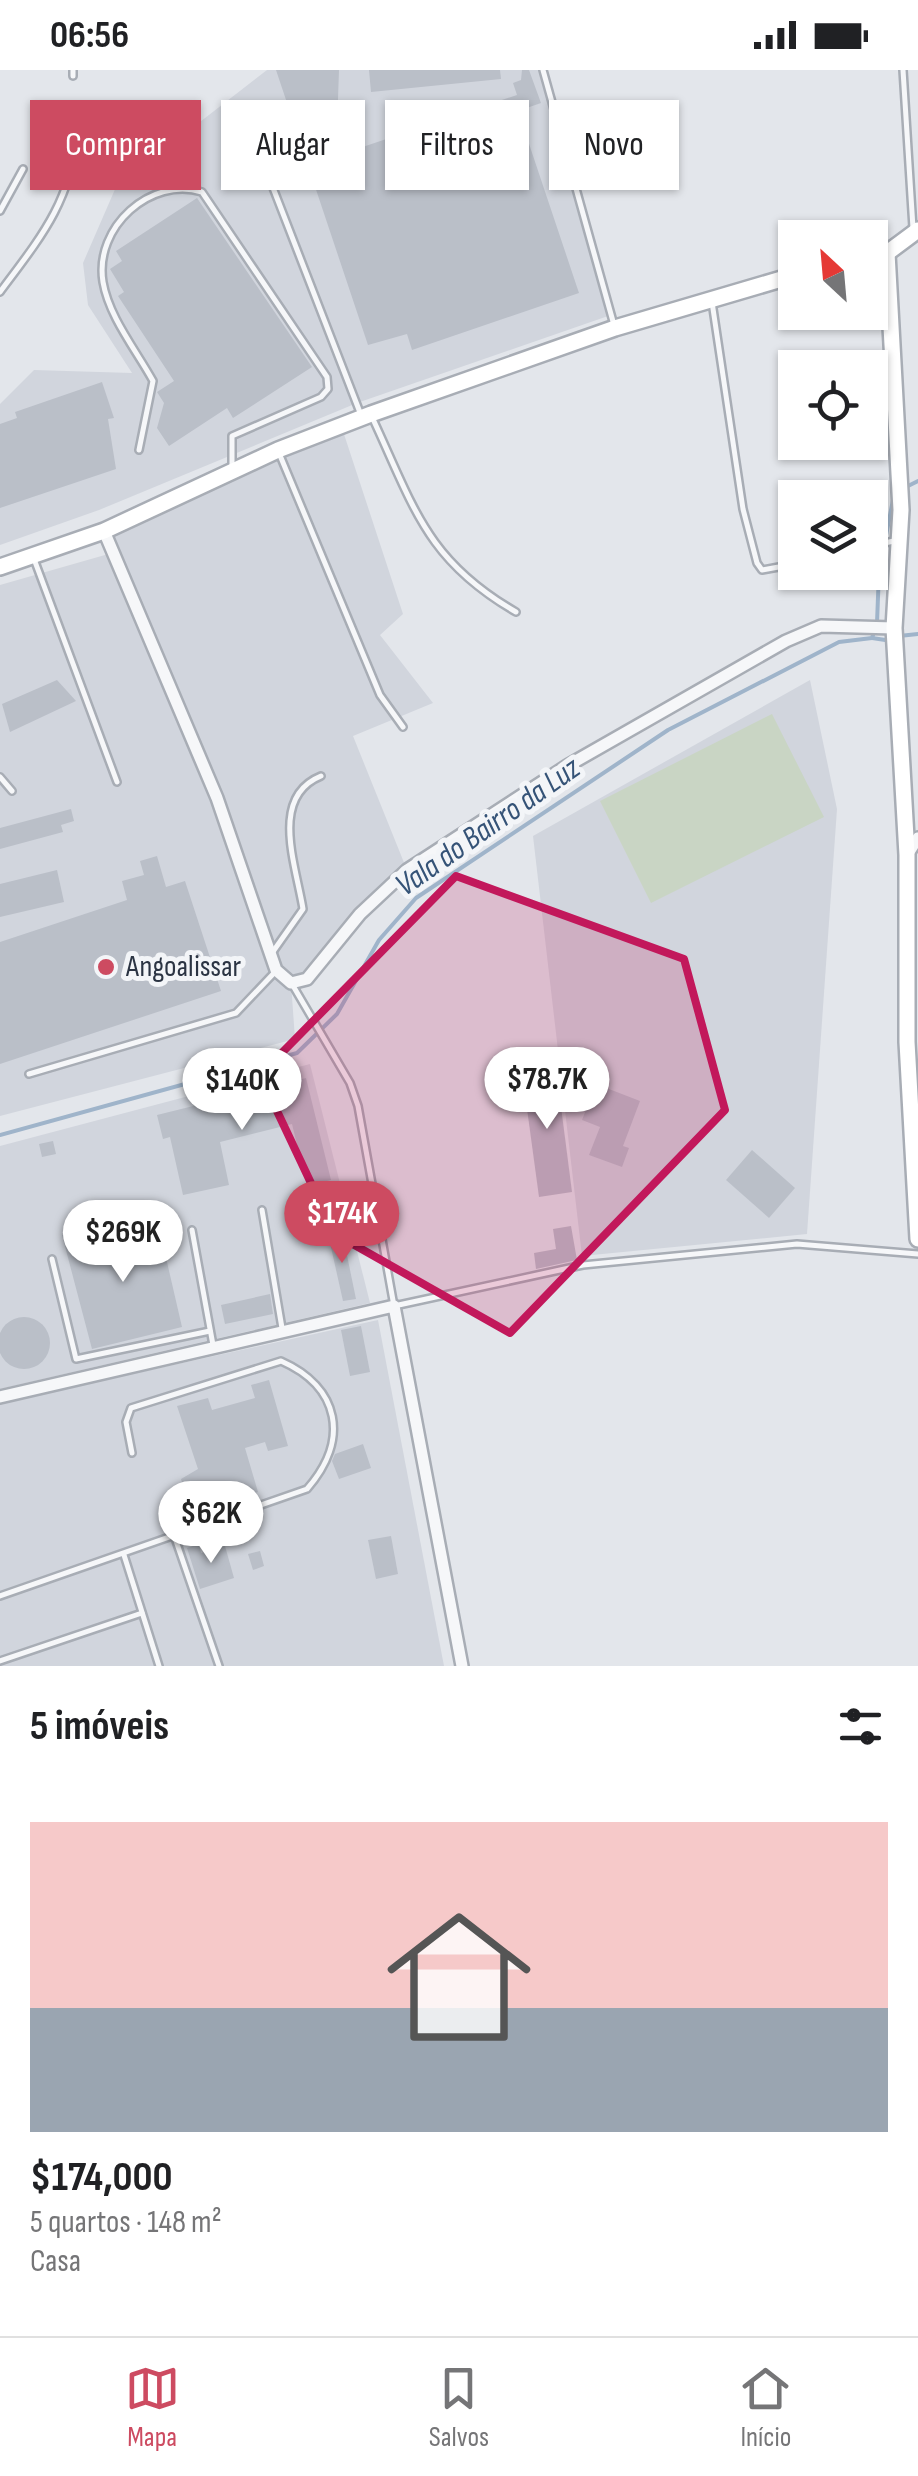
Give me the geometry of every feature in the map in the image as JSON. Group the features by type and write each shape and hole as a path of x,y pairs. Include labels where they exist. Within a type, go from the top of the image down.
{"street":[{"path":"888,252 915,230"},
{"path":"888,272 902,539 894,628 913,995 918,1239"},
{"path":"0,567 104,531 278,450 367,416 615,328 778,280"},
{"path":"104,531 217,798 276,970 291,982 307,978 360,914 407,870 567,766 786,641 821,626 894,628"},
{"path":"907,855 918,838"},
{"path":"0,1396 394,1306 462,1666"}],"lane":[{"path":"543,70 615,328"},
{"path":"903,70 915,230"},
{"path":"0,211 23,169"},
{"path":"138,450 153,381 108,301 102,277 105,259 111,240 133,206 166,188 183,186 202,192 327,377 328,390 321,397 232,436 232,472"},
{"path":"0,292 60,206 66,190"},
{"path":"274,190 367,416 432,544 457,572 516,612"},
{"path":"711,299 743,509 757,562 762,570 778,569"},
{"path":"278,450 380,695 402,728"},
{"path":"888,542 902,539"},
{"path":"32,556 117,782"},
{"path":"272,954 303,909 289,818 294,794 303,783 321,776"},
{"path":"0,777 12,791"},
{"path":"29,1074 236,1012 276,970"},
{"path":"291,982 350,1082 358,1106 394,1306 583,1265 797,1244 918,1254"},
{"path":"262,1210 283,1331"},
{"path":"192,1230 213,1348"},
{"path":"52,1259 76,1359 210,1331"},
{"path":"0,1596 307,1489 322,1472 334,1437 328,1397 308,1373 280,1361 131,1408 126,1422 132,1453"},
{"path":"175,1538 219,1666"},
{"path":"124,1555 159,1666"},
{"path":"0,1660 142,1613"}],"highlighted area":[{"path":"456,876 684,959 725,1110 510,1333 335,1234 260,1075"}],"shaded area":[{"path":"267,70 543,70 551,100 549,190 576,190 611,315 357,403 99,510 0,545 0,404 34,370 132,373 88,305 83,263 115,190 201,190 201,121 221,106 221,190 365,190 365,100 228,100"},
{"path":"341,425 403,614 380,635 433,703 353,736 407,870 307,979 291,983 295,1039 0,1116 0,585 112,553 104,531"},
{"path":"810,680 837,809 807,1234 582,1256 533,836"},
{"path":"310,1064 370,1303 0,1389 0,1146"},
{"path":"378,1320 444,1666 0,1666 0,1403"}],"green space":[{"path":"772,714 824,817 651,903 600,801"}],"building":[{"path":"276,70 339,70 338,100 286,100"},
{"path":"369,70 500,70 501,79 371,92"},
{"path":"522,70 529,70 541,103 529,107 529,100 502,100 517,95 513,83 521,80"},
{"path":"385,139 385,190 529,190 529,144 579,293 412,350 407,334 368,345 316,190 365,190 365,146"},
{"path":"197,198 312,367 233,418 227,408 169,446 157,428 164,403 157,392 174,381 118,296 124,292 110,269 122,261 116,251"},
{"path":"102,382 114,418 108,419 116,469 0,508 0,424 17,418 15,412"},
{"path":"57,680 76,701 10,732 2,704"},
{"path":"71,809 74,821 61,825 63,832 0,849 0,828"},
{"name":"Angoalissar","path":"157,856 166,887 185,881 221,991 0,1064 0,942 127,900 122,881 144,875 140,861"},
{"path":"57,870 64,902 0,917 0,884"},
{"path":"556,1068 572,1192 539,1197 522,1072"},
{"path":"306,1078 331,1180 307,1186 292,1124 220,1142 229,1185 183,1195 170,1137 163,1139 157,1115"},
{"path":"596,1084 640,1101 623,1146 629,1148 622,1167 589,1155 600,1127 582,1120"},
{"path":"53,1141 56,1154 42,1157 39,1144"},
{"path":"752,1150 795,1188 769,1218 726,1180"},
{"path":"158,1223 182,1327 92,1349 62,1235 80,1231 83,1242"},
{"path":"571,1226 577,1260 536,1269 534,1253 556,1249 553,1229"},
{"path":"342,1231 356,1299 343,1301 328,1234"},
{"path":"270,1294 273,1314 225,1324 221,1305"},
{"path":"14,1319 34,1319 48,1333 48,1353 34,1367 14,1367 0,1353 0,1333"},
{"path":"361,1326 370,1372 350,1376 341,1330"},
{"path":"269,1380 288,1446 268,1451 265,1442 245,1448 258,1492 198,1510 195,1503 189,1505 181,1479 198,1469 177,1406 208,1398 212,1410 255,1398 251,1385"},
{"path":"363,1444 371,1468 339,1479 332,1461 335,1454"},
{"path":"391,1536 398,1574 376,1579 368,1540"},
{"path":"199,1544 201,1553 225,1546 234,1578 200,1589 187,1548"},
{"path":"260,1551 264,1566 253,1570 248,1554"}],"waterway":[{"path":"906,487 918,481"},
{"path":"877,623 879,571 894,495"},
{"name":"Vala do Bairro da Luz","path":"0,1135 297,1053 337,1014 379,940 416,898 668,730 839,642 872,638 874,632"},
{"path":"899,636 918,634"},
{"path":"872,638 892,641"}],"place":[{"name":"Angoalissar","path":"106,967"}]}
